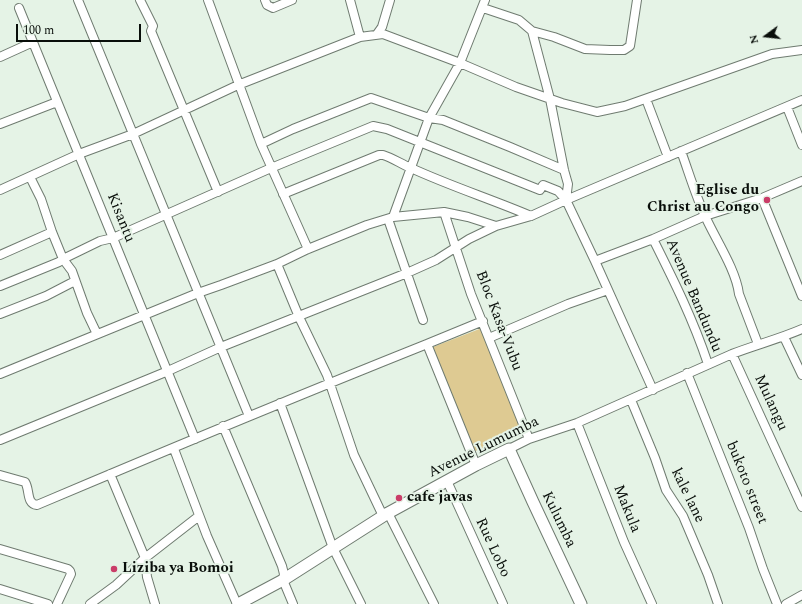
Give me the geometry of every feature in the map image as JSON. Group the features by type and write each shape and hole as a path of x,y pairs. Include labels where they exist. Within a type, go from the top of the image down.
{"street":[{"path":"78,0 249,416"},
{"path":"140,0 152,26 151,31 218,192"},
{"path":"208,0 238,85 261,144 308,249"},
{"path":"265,0 267,5 273,8 292,0"},
{"path":"350,0 360,37"},
{"path":"377,34 382,27 390,0"},
{"path":"423,320 391,218 429,118 460,63 484,4 519,20 532,31 554,37 585,49 624,50 630,46 637,0"},
{"name":"Kisantu","path":"19,8 195,438"},
{"path":"532,31 550,99 568,184 566,200"},
{"path":"0,190 79,154 133,134 238,85 360,37 377,34 383,34 460,63 516,87 550,99 597,112 626,106 772,54 802,50"},
{"path":"0,56 33,42"},
{"path":"261,144 293,129 371,98 429,118 443,120 564,170"},
{"path":"646,99 668,157"},
{"path":"0,440 168,372 221,347 408,273 436,260 469,239 496,226 531,216 802,100"},
{"path":"0,124 57,102"},
{"path":"787,107 802,146"},
{"path":"0,286 60,262 63,259 100,241 113,238 272,168 374,126 387,129 540,190 543,186 547,186 558,191 566,200 653,390"},
{"path":"681,151 705,216 738,287 739,294 758,344"},
{"path":"283,194 379,154 531,216"},
{"path":"30,177 41,199 63,259 72,271 96,334"},
{"path":"595,261 705,216 762,198 802,181"},
{"path":"762,198 802,296"},
{"path":"0,374 198,293 277,264 308,249 367,225 391,218 444,212 468,217 496,226"},
{"name":"Bloc Kasa-Vubu","path":"444,212 471,294 529,439"},
{"path":"0,255 52,232"},
{"name":"Avenue Bandundu","path":"653,238 697,332 708,364"},
{"path":"277,264 298,317 330,382 354,454 434,604"},
{"path":"0,314 46,296 75,281"},
{"path":"489,338 568,304 608,290"},
{"path":"0,475 25,482 28,486 32,504 37,505 174,449 223,426 483,321"},
{"name":"Avenue Lumumba","path":"237,604 283,580 386,514 476,464 529,439 577,423 631,400 687,373 732,354 758,344 784,337 802,329"},
{"path":"784,337 802,375"},
{"path":"427,344 476,464"},
{"name":"Mulangu","path":"732,354 802,507"},
{"name":"bukoto street","path":"687,373 749,528 777,604"},
{"name":"kale lane","path":"631,400 655,458 666,490 683,516 708,575 718,604"},
{"path":"280,403 333,548 361,604"},
{"name":"Makula","path":"577,423 624,542 652,604"},
{"path":"223,426 282,566 284,574 283,580 293,604"},
{"path":"174,449 206,536 237,604"},
{"name":"Kulumba","path":"509,449 532,502 582,604"},
{"path":"110,474 145,558 147,577 155,604"},
{"name":"Rue Lobo","path":"447,481 503,604"},
{"path":"90,604 116,585 145,558 159,549 199,516"},
{"path":"0,548 68,569 71,574 57,604"},
{"path":"0,588 48,604"},
{"path":"786,604 802,595"}],"shaded area":[{"path":"482,328 522,432 473,452 433,347"}],"place":[{"name":"Eglise du Christ au Congo","path":"767,200"},
{"name":"cafe javas","path":"399,498"},
{"name":"Liziba ya Bomoi","path":"114,569"}]}
